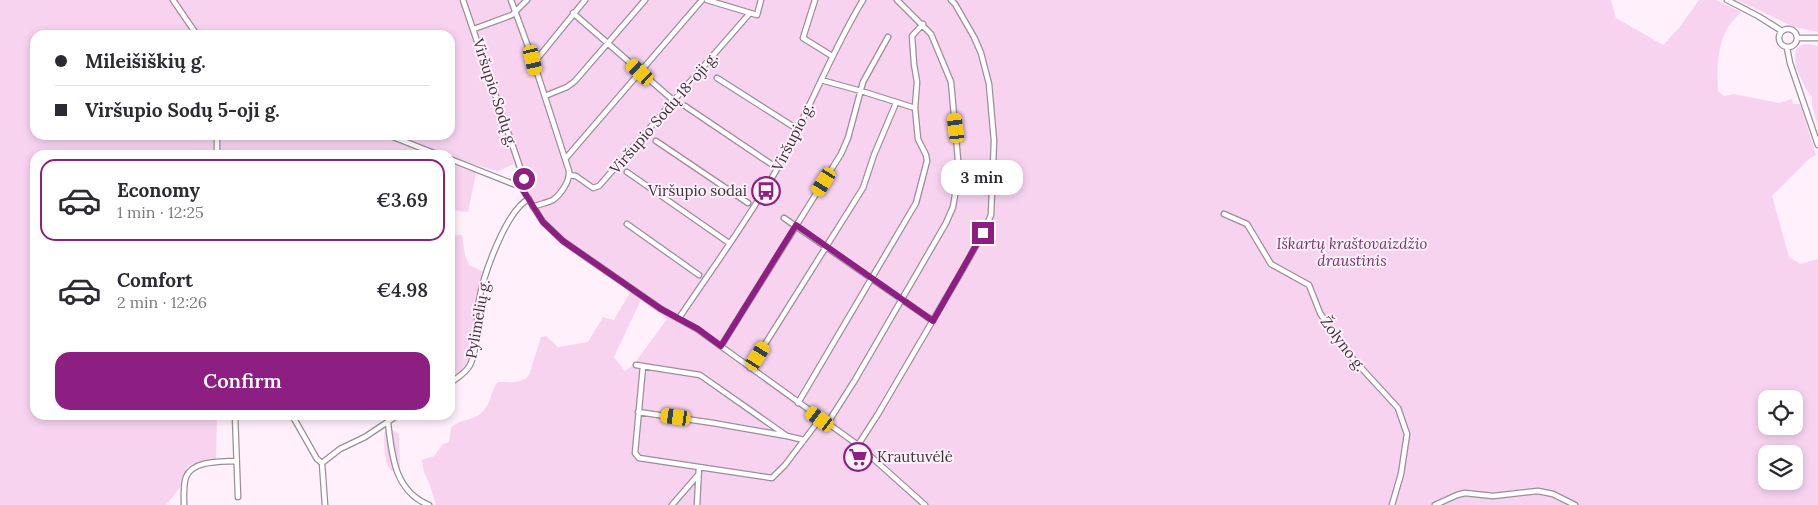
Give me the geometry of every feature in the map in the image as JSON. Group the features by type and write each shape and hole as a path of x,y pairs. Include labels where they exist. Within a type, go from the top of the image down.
{"street":[{"path":"173,0 194,30"},
{"name":"Viršupio Sodų g.","path":"463,0 524,179 521,187"},
{"path":"511,0 566,158 569,175 566,184 554,199 533,206"},
{"path":"474,30 515,14 527,0"},
{"path":"533,60 537,59 573,13 586,0"},
{"path":"545,96 568,87 575,81 645,0"},
{"path":"566,158 702,0"},
{"path":"707,0 757,15 761,0"},
{"path":"815,0 803,38 832,56"},
{"name":"Viršupio g.","path":"679,318 777,168 842,34 863,0"},
{"path":"827,424 855,380 950,214 958,180 958,151 951,82 933,38 923,24 897,0"},
{"path":"858,445 933,321 983,233 991,215 994,133 989,84 986,68 974,37 951,0"},
{"path":"1727,0 1758,16 1782,32"},
{"path":"573,13 674,101"},
{"name":"Viršupio Sodų 18-oji g.","path":"569,175 576,176 593,188 599,186 750,13"},
{"path":"798,404 907,218 919,193 927,157 918,139 915,108 917,82 912,36 923,24"},
{"path":"1787,29 1793,30 1797,38 1794,45 1787,48 1782,46 1779,41 1779,36 1787,29"},
{"path":"721,346 841,154 848,138 863,82 888,37"},
{"path":"1797,38 1818,38"},
{"path":"1787,48 1790,63 1818,145"},
{"path":"717,78 797,129"},
{"path":"821,80 915,108"},
{"path":"750,368 863,188 874,155 896,103"},
{"path":"684,106 777,168"},
{"path":"400,140 426,150"},
{"path":"656,141 748,203"},
{"path":"455,161 521,187 549,228 563,241 654,305 679,318 721,346 798,404 858,445 925,505"},
{"path":"626,172 729,243"},
{"name":"Pylimėlių g.","path":"455,379 468,369 471,364 479,302 485,276 507,225 522,202 529,199"},
{"name":"Žolyno g.","path":"1224,214 1247,224 1271,264 1309,285 1320,313 1343,348 1398,408 1407,434 1401,474 1392,505"},
{"path":"784,218 933,321"},
{"path":"627,224 699,275"},
{"path":"636,365 700,375 787,436"},
{"path":"643,366 636,456 639,458 772,478 820,419"},
{"path":"638,412 804,440"},
{"path":"236,420 238,497"},
{"path":"295,420 322,463 325,505"},
{"path":"322,463 340,449 392,420"},
{"path":"388,423 394,465 398,476 420,502 429,505"},
{"path":"184,505 185,480 192,469 201,465 236,461"},
{"path":"698,505 699,467"},
{"path":"672,505 698,475"},
{"path":"1435,505 1457,495 1493,496 1538,492 1553,494 1575,505"}],"green space":[{"name":"Iškartų kraštovaizdžio draustinis","path":"0,0 1611,0 1616,18 1663,45 1679,28 1699,0 1716,0 1741,12 1727,28 1723,38 1719,52 1718,91 1724,96 1734,94 1779,103 1792,99 1793,104 1800,104 1816,155 1809,159 1772,196 1789,257 1800,264 1818,259 1818,505 436,505 424,472 422,460 434,456 443,444 449,442 451,428 457,423 476,417 483,412 488,405 496,384 499,382 523,380 529,375 541,337 546,336 558,347 588,342 603,317 614,320 631,291 575,254 549,232 530,207 514,164 498,171 455,158 455,150 30,150 30,420 217,420 216,459 189,465 183,474 181,486 166,505 0,505","holes":["641,300 667,319 635,363 625,371 614,357"]},
{"path":"1737,0 1818,0 1818,32 1794,27"},
{"path":"1808,44 1818,46 1818,126 1812,105 1812,97 1796,68 1795,54 1797,48"},
{"path":"455,166 476,173 468,212 455,211"},
{"path":"455,234 462,235 465,255 469,265 484,272 476,304 470,359 467,366 456,376"},
{"path":"386,429 391,429 399,434 400,467 397,471 392,471 387,463 384,433"}],"place":[{"name":"Viršupio sodai","path":"766,191"},
{"name":"Krautuvėlė","path":"858,457"}],"route":[{"path":"524,179 521,187 543,222 563,241 661,309 698,329 721,346 796,225 933,321 983,233"}]}
